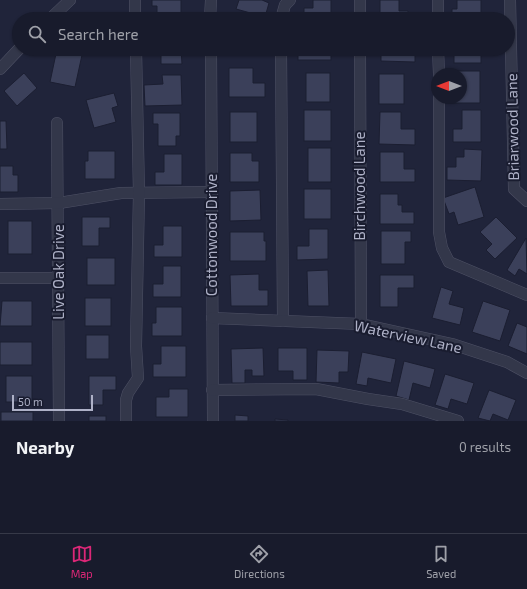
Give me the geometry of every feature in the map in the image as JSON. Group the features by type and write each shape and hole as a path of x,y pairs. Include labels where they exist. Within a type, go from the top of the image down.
{"street":[{"path":"57,12 70,0"},
{"path":"135,0 135,12"},
{"path":"210,12 211,0"},
{"path":"283,12 285,5 290,0"},
{"path":"360,0 360,12"},
{"path":"438,0 438,12"},
{"name":"Briarwood Lane","path":"510,0 510,12"},
{"path":"0,69 12,56"},
{"path":"126,421 126,400 138,378 136,346 139,193 136,56"},
{"name":"Cottonwood Drive","path":"210,56 213,421"},
{"path":"281,56 283,321"},
{"name":"Birchwood Lane","path":"360,56 361,324"},
{"path":"438,56 438,68"},
{"name":"Briarwood Lane","path":"511,56 514,189 527,201"},
{"path":"438,104 439,232 442,248 449,262 527,295"},
{"name":"Live Oak Drive","path":"57,123 59,203 59,421"},
{"path":"0,204 59,203 121,193 211,192"},
{"path":"0,278 58,278"},
{"name":"Waterview Lane","path":"212,318 361,324 452,344 507,362 527,373"},
{"path":"212,390 316,389 402,404 458,421"}],"building":[{"path":"152,0 181,0 181,12 157,12 157,6 152,6"},
{"path":"239,0 262,0 269,3 266,12 247,12 236,9"},
{"path":"313,0 331,0 331,12 304,12 304,8 313,8"},
{"path":"380,0 399,0 399,11 408,11 408,12 380,12"},
{"path":"457,0 481,0 481,12 452,12 452,9 457,9"},
{"path":"56,56 82,56 75,87 50,82"},
{"path":"161,56 181,56 182,64 161,64"},
{"path":"298,56 331,56 331,60 298,60"},
{"path":"381,56 415,56 415,62 381,61"},
{"path":"454,56 481,56 481,63 454,63"},
{"path":"229,68 253,68 253,83 265,83 265,97 229,97"},
{"path":"467,71 480,71 480,103 467,103"},
{"path":"24,73 37,88 17,106 4,91"},
{"path":"306,73 330,73 330,102 306,102"},
{"path":"379,74 404,74 404,104 379,104"},
{"path":"162,75 181,75 182,105 145,106 144,85 163,84"},
{"path":"114,93 118,106 112,108 116,122 94,128 86,100"},
{"path":"304,110 331,110 331,141 304,141"},
{"path":"462,110 481,110 481,142 453,142 453,129 462,129"},
{"path":"230,112 257,112 257,142 230,142"},
{"path":"380,112 401,112 401,129 415,129 415,145 379,144"},
{"path":"153,113 180,113 180,136 176,136 176,146 158,146 158,124 153,124"},
{"path":"0,121 6,121 7,149 0,149"},
{"path":"308,148 331,148 331,182 308,182"},
{"path":"464,149 482,150 481,181 447,180 447,167 456,167 456,157 464,157"},
{"path":"88,151 115,151 115,179 85,179 85,161 88,161"},
{"path":"380,152 404,152 404,169 415,169 415,182 380,182"},
{"path":"230,153 252,153 252,161 259,161 259,182 230,182"},
{"path":"164,154 182,154 182,185 155,185 155,172 164,172"},
{"path":"0,166 13,166 13,175 18,175 18,192 0,192"},
{"path":"475,187 484,217 458,225 454,212 449,214 443,198"},
{"path":"304,189 331,189 331,219 304,219"},
{"path":"260,190 261,220 230,221 230,191"},
{"path":"380,194 398,194 398,205 402,205 402,212 414,212 414,224 380,224"},
{"path":"82,217 110,217 110,228 99,228 99,246 82,246"},
{"path":"496,217 517,238 495,259 486,250 492,244 480,232"},
{"path":"8,221 32,221 32,254 8,254"},
{"path":"163,226 182,226 182,257 154,257 154,245 163,245"},
{"path":"309,229 328,229 328,259 297,260 297,246 309,246"},
{"path":"381,231 411,231 411,242 405,242 405,264 381,264"},
{"path":"230,232 264,232 264,241 266,241 266,261 230,261"},
{"path":"526,238 527,274 519,269 515,276 507,270"},
{"path":"87,258 115,258 115,285 87,285"},
{"path":"163,266 181,266 181,297 153,297 153,284 163,284"},
{"path":"328,270 329,306 308,306 307,271"},
{"path":"259,274 259,290 268,290 268,306 231,306 230,275"},
{"path":"380,275 414,275 414,288 398,288 398,307 380,307"},
{"path":"441,287 453,291 449,304 464,308 460,325 432,318"},
{"path":"85,298 111,298 111,326 85,326"},
{"path":"2,301 32,301 32,326 0,326"},
{"path":"483,301 510,310 500,341 472,332"},
{"path":"156,307 182,307 182,336 152,336 152,323 156,323"},
{"path":"517,323 527,327 527,354 508,346"},
{"path":"86,335 109,335 109,359 86,359"},
{"path":"0,342 32,342 32,365 0,365"},
{"path":"161,346 186,346 186,377 153,377 153,364 161,364"},
{"path":"263,348 264,376 252,376 252,370 245,370 245,383 232,383 231,349"},
{"path":"278,348 307,348 307,380 293,380 293,371 278,371"},
{"path":"317,350 349,351 348,372 339,372 339,383 316,382"},
{"path":"362,352 396,359 391,383 368,378 367,386 356,384"},
{"path":"404,361 435,369 430,388 413,383 409,400 396,396"},
{"path":"445,374 474,383 467,404 451,399 448,409 435,405"},
{"path":"6,376 32,376 32,402 6,402"},
{"path":"89,376 116,376 116,390 103,390 103,405 89,405"},
{"path":"169,389 188,389 188,417 156,417 156,397 169,397"},
{"path":"489,390 516,400 508,420 493,414 490,421 478,418"},
{"path":"1,412 33,412 33,421 1,421"},
{"path":"235,415 248,416 248,421 235,421"},
{"path":"89,416 106,416 106,421 89,421"},
{"path":"275,419 288,420 288,421 275,421"}]}
